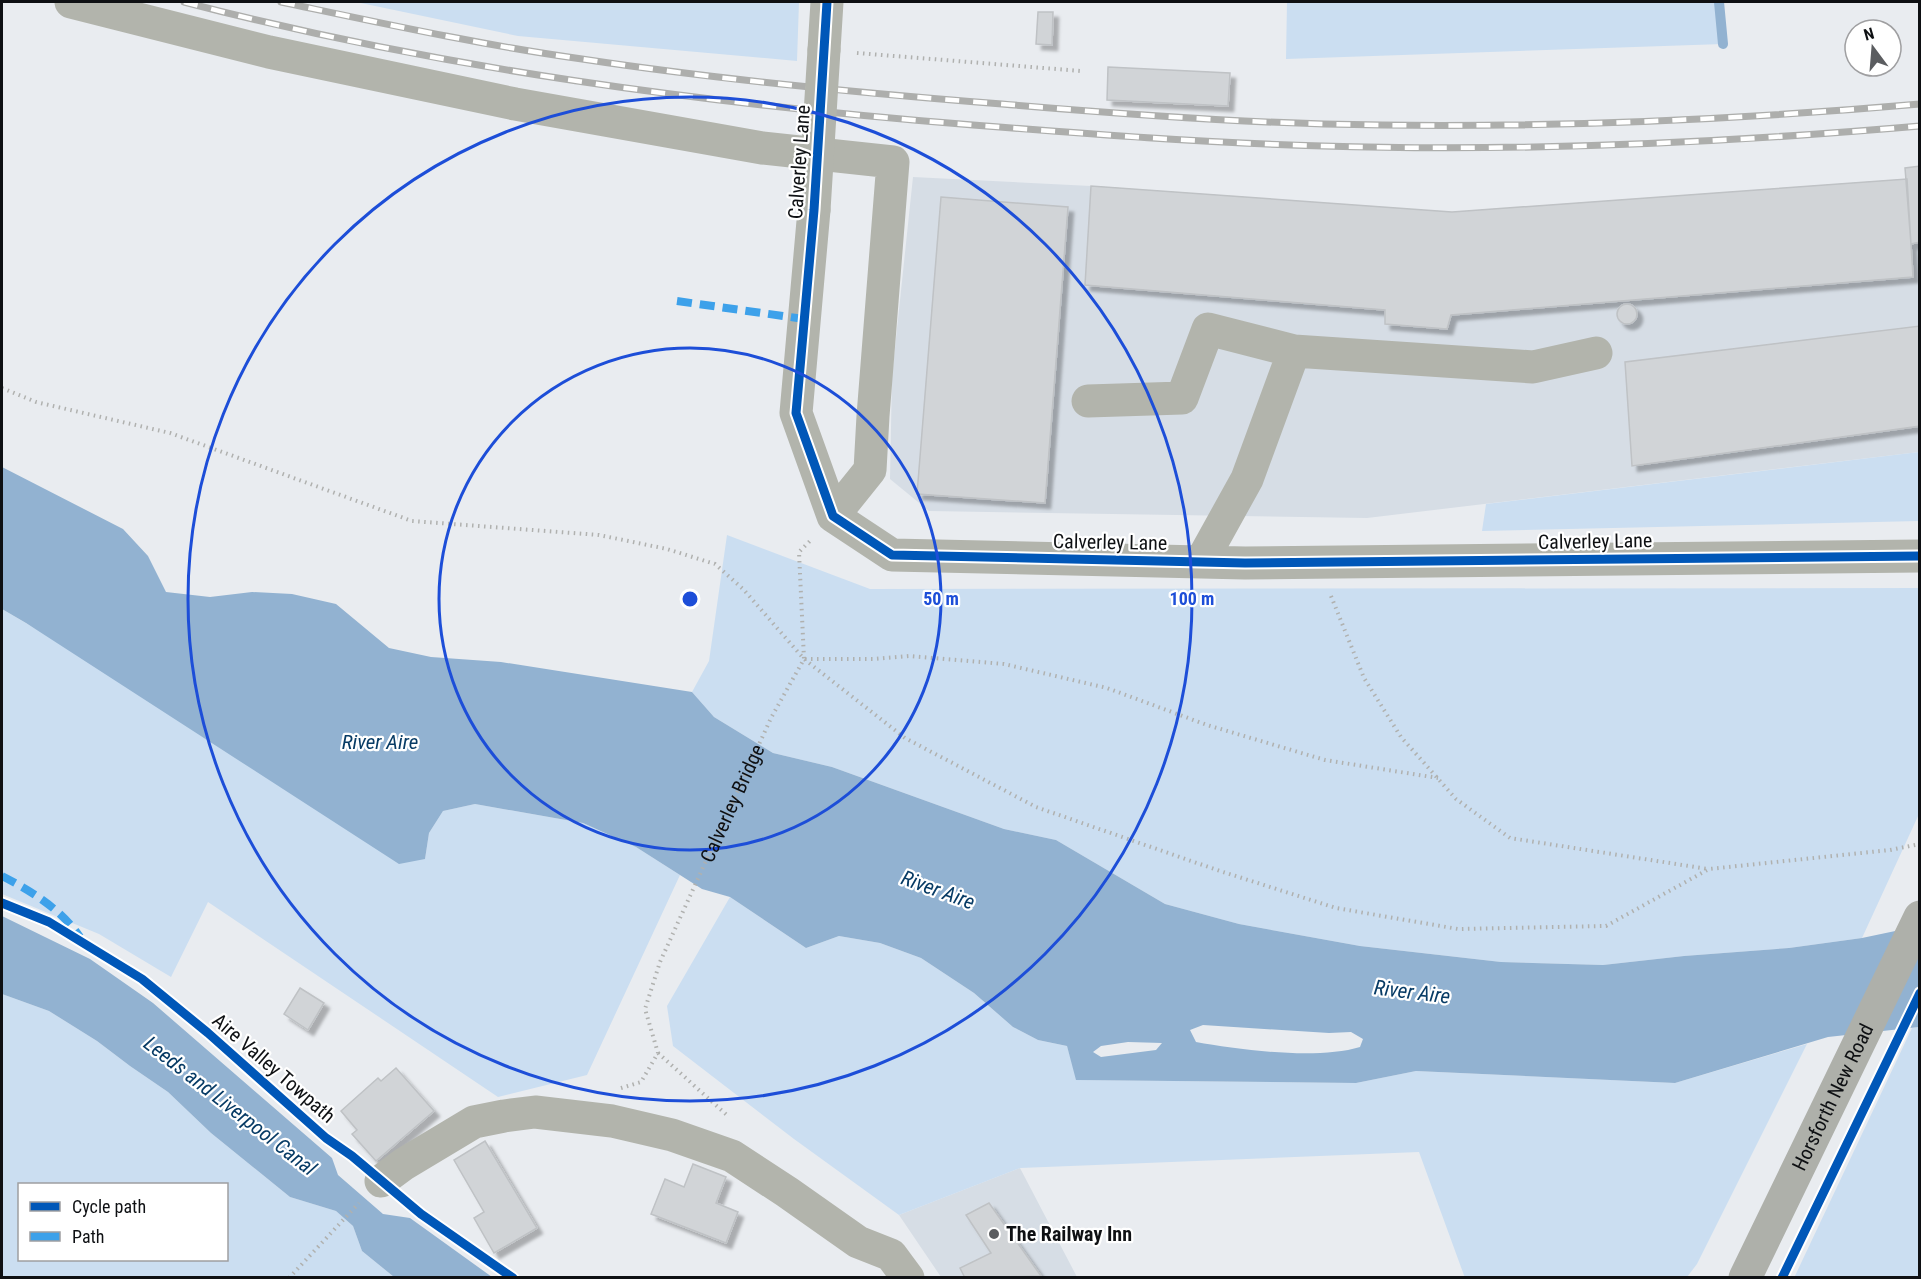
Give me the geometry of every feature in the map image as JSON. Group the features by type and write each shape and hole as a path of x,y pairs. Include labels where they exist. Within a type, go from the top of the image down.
{"highway":[{"name":"Horsforth New Road","path":"1745,1278 1920,917"}],"street":[{"path":"71,2 269,52 515,104 762,148 893,162 870,470 833,516"},
{"name":"Calverley Lane","path":"827,2 814,210 796,413 833,516 892,555 1201,562 1920,556"},
{"path":"1088,401 1182,398 1208,330 1294,351 1533,367 1596,353"},
{"path":"1201,562 1247,479 1294,351"},
{"path":"381,1181 404,1164 474,1122 535,1112 612,1121 672,1135 732,1156 788,1192 858,1242 899,1266"}],"path":[{"path":"857,53 1080,71"},
{"path":"2,388 36,402 170,433 412,521 599,535 667,549 715,564 744,590 804,659 905,738 1036,807 1220,871 1336,908 1458,929 1606,926 1709,869"},
{"path":"804,659 799,552 833,516"},
{"path":"1318,562 1364,678 1401,737 1456,799 1509,838 1709,869 1890,850 1920,844"},
{"path":"804,659 873,659 909,656 1004,664 1107,688 1207,725 1326,760 1438,778"},
{"path":"289,1278 381,1181"}],"shaded area":[{"path":"356,2 799,2 797,61 518,36"},
{"path":"1287,2 1719,2 1723,44 1286,59"},
{"path":"1919,166 1919,452 1367,518 929,511 890,479 892,376 913,177 1091,186 1452,212 1906,179 1905,168"},
{"path":"1919,452 1919,521 1482,531 1486,504"},
{"path":"727,535 870,589 1919,588 1919,814 1862,938 1789,948 1603,965 1501,962 1360,946 1239,924 1165,904 1056,840 1004,829 832,767 773,753 714,717 692,692 709,661"},
{"path":"2,609 425,859 429,833 443,811 475,804 583,823 636,847 680,875 587,1075 498,1097 208,902 171,977 99,934 2,894"},
{"path":"730,897 806,948 839,936 880,943 921,958 974,993 1013,1027 1038,1040 1067,1046 1077,1080 1356,1083 1416,1071 1675,1083 1807,1044 1697,1264 1687,1277 1465,1278 1419,1152 1020,1168 899,1215 794,1139 673,1046 667,1006"},
{"path":"2,994 49,1011 97,1041 168,1092 211,1133 290,1197 336,1211 353,1226 362,1251 394,1277 2,1277"},
{"path":"1919,1027 1919,1277 1794,1278 1912,1028"},
{"path":"1020,1168 1077,1277 941,1277 899,1215"}],"water":[{"name":"River Aire","path":"2,467 123,529 148,556 166,592 210,597 252,592 292,594 336,604 389,648 431,657 501,662 692,692 714,717 773,753 832,767 1004,829 1056,840 1165,904 1239,924 1360,946 1501,962 1603,965 1789,948 1862,938 1919,926 1919,1027 1828,1037 1675,1083 1416,1071 1356,1083 1076,1080 1067,1046 1038,1040 1013,1027 974,993 921,958 880,943 839,936 806,948 730,897 702,889 636,847 583,823 475,804 443,811 429,833 425,859 399,864 2,609","holes":["1203,1025 1329,1033 1351,1032 1363,1039 1360,1047 1342,1051 1322,1053 1256,1051 1196,1042 1190,1030","1128,1042 1162,1043 1156,1050 1101,1057 1093,1052 1101,1046"]},
{"name":"Leeds and Liverpool Canal","path":"2,916 90,959 153,1003 332,1158 338,1175 383,1214 410,1218 492,1277 394,1277 362,1251 353,1226 336,1211 290,1197 211,1133 168,1092 97,1041 49,1011 2,994"}],"building":[{"path":"1038,12 1053,12 1052,45 1036,44"},
{"path":"1108,67 1230,73 1228,106 1107,100"},
{"path":"1920,166 1920,242 1911,244 1905,168"},
{"path":"1907,179 1913,277 1451,315 1447,329 1385,324 1385,310 1085,285 1091,186 1452,212"},
{"path":"941,197 1068,207 1045,503 917,494"},
{"path":"1627,304 1634,307 1637,314 1634,321 1627,324 1620,321 1617,314 1620,307"},
{"path":"1920,326 1920,426 1632,466 1625,362"},
{"path":"300,988 324,1003 308,1030 284,1014"},
{"path":"396,1068 434,1111 376,1161 352,1134 357,1130 341,1111 378,1078 381,1081"},
{"path":"485,1141 537,1228 494,1253 474,1218 484,1212 454,1160"},
{"path":"693,1164 726,1177 716,1203 738,1212 726,1243 651,1214 665,1179 684,1187"},
{"name":"The Railway Inn","path":"989,1203 1041,1276 965,1278 960,1268 991,1253 966,1215"}],"waterway":[{"path":"1719,2 1723,44"}],"railway":[{"path":"184,2 378,47 576,81 774,106 1104,135 1279,145 1472,148 1622,145 1920,126"},
{"path":"281,2 506,47 686,73 896,95 1243,121 1399,125 1548,124 1697,119 1920,104"}],"marked path":[{"path":"677,301 804,319"},
{"path":"2,876 55,909 80,937"}],"cycle path":[{"path":"827,2 814,210 796,413 833,516 892,555 1245,563 1920,556"},
{"name":"Aire Valley Towpath","path":"2,903 49,922 142,979 208,1033 326,1138 352,1156 421,1214 513,1278"},
{"path":"1782,1278 1920,993"}],"place":[{"name":"The Railway Inn","path":"994,1234"}]}
